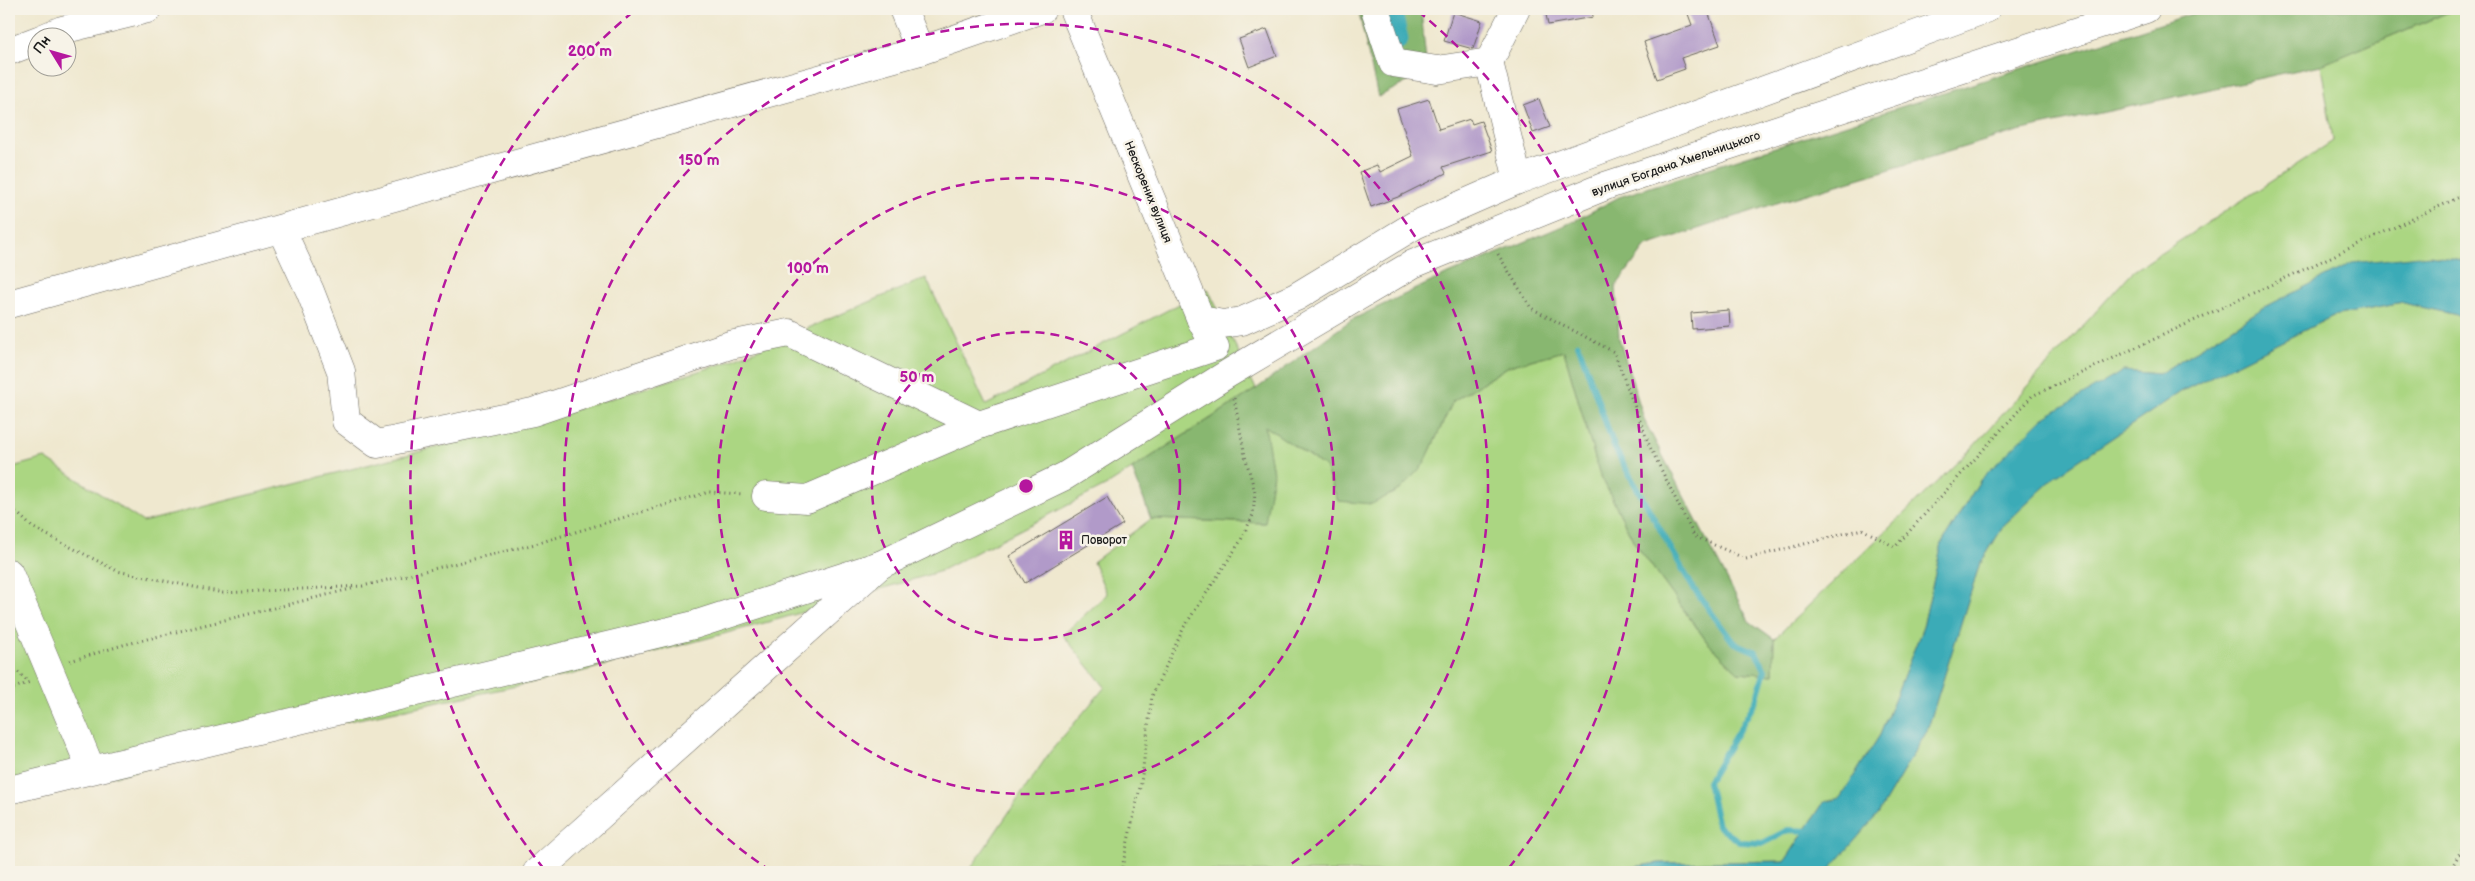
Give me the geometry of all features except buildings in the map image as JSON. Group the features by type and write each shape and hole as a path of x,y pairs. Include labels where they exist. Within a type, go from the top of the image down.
{"street":[{"path":"70,28 148,9"},
{"path":"903,9 920,51"},
{"path":"9,304 920,51 1042,9"},
{"name":"Нескорених вулиця","path":"1072,9 1201,320 1229,373"},
{"path":"1375,9 1393,62 1438,70 1489,62"},
{"path":"1516,9 1489,62 1518,180"},
{"name":"вулиця Богдана Хмельницького","path":"880,565 1065,476 1229,373 1414,264 1608,185 2146,9"},
{"path":"1201,320 1223,324 1242,321 1304,292 1415,225 1518,180 1977,10"},
{"path":"9,51 28,44"},
{"path":"281,229 310,292 341,371 346,421 377,444 533,412 730,345 789,333 979,425"},
{"path":"766,496 807,499 979,425 1215,347"},
{"path":"9,790 694,625 880,565"},
{"path":"537,872 880,565"},
{"path":"9,573 39,675 91,769"}],"path":[{"path":"1486,235 1531,308 1614,352 1650,447 1694,536 1746,559 1862,529 1896,547 2032,396 2466,194"},
{"path":"1121,872 1141,783 1152,696 1184,627 1240,542 1253,515 1255,492 1245,456 1229,373"},
{"path":"9,690 39,675 123,645 535,544 709,492 766,496"},
{"path":"9,505 32,528 117,572 223,593 363,586"},
{"path":"9,668 39,675"},
{"path":"2449,872 2466,842"}],"green space":[{"path":"1358,9 1421,9 1427,72 1378,97"},
{"path":"2207,9 2456,9 2321,65 2018,131 1780,202 1646,246 1616,286 1619,339 1645,422 1749,621 1774,639 1773,675 1738,672 1708,643 1634,542 1599,472 1564,351 1509,366 1453,401 1424,464 1401,489 1372,504 1338,501 1325,467 1265,426 1273,473 1265,523 1151,519 1132,469 1256,389 1351,320 1439,278 1572,222 1619,197"},
{"path":"2456,9 2466,9 2466,262 2430,255 2263,308 2159,374 2123,371 1981,479 1942,543 1923,627 1880,735 1840,798 1824,802 1785,861 1659,863 1602,872 969,871 1050,752 1105,687 1063,635 1107,594 1093,562 1151,519 1264,523 1273,473 1264,425 1325,467 1338,501 1424,464 1453,401 1509,366 1564,351 1599,472 1634,542 1708,643 1738,672 1773,675 1774,639 1971,449 2132,272 2333,141 2321,65"},
{"path":"926,278 986,405 1208,289 1256,389 1107,485 938,572 783,618 569,675 291,733 9,802 9,468 45,458 143,522 536,422 728,362"},
{"path":"2403,303 2466,317 2466,872 1826,872 1878,814 1927,731 1979,566 2004,525 2057,475 2182,391 2333,316"}],"water":[{"path":"2430,255 2466,262 2466,317 2403,303 2333,316 2182,391 2057,475 2004,525 1979,566 1927,731 1878,814 1826,872 1602,872 1659,863 1785,861 1824,802 1840,798 1880,735 1923,627 1942,543 1981,479 2042,419 2123,371 2159,374 2263,308 2352,263"}],"waterway":[{"path":"1391,9 1398,39"},
{"path":"1578,344 1615,449 1692,586 1733,642 1756,652 1765,670 1756,701 1708,782 1718,826 1740,842 1763,843 1788,830 1812,831"}],"place":[{"name":"Поворот","path":"1066,540"}]}
